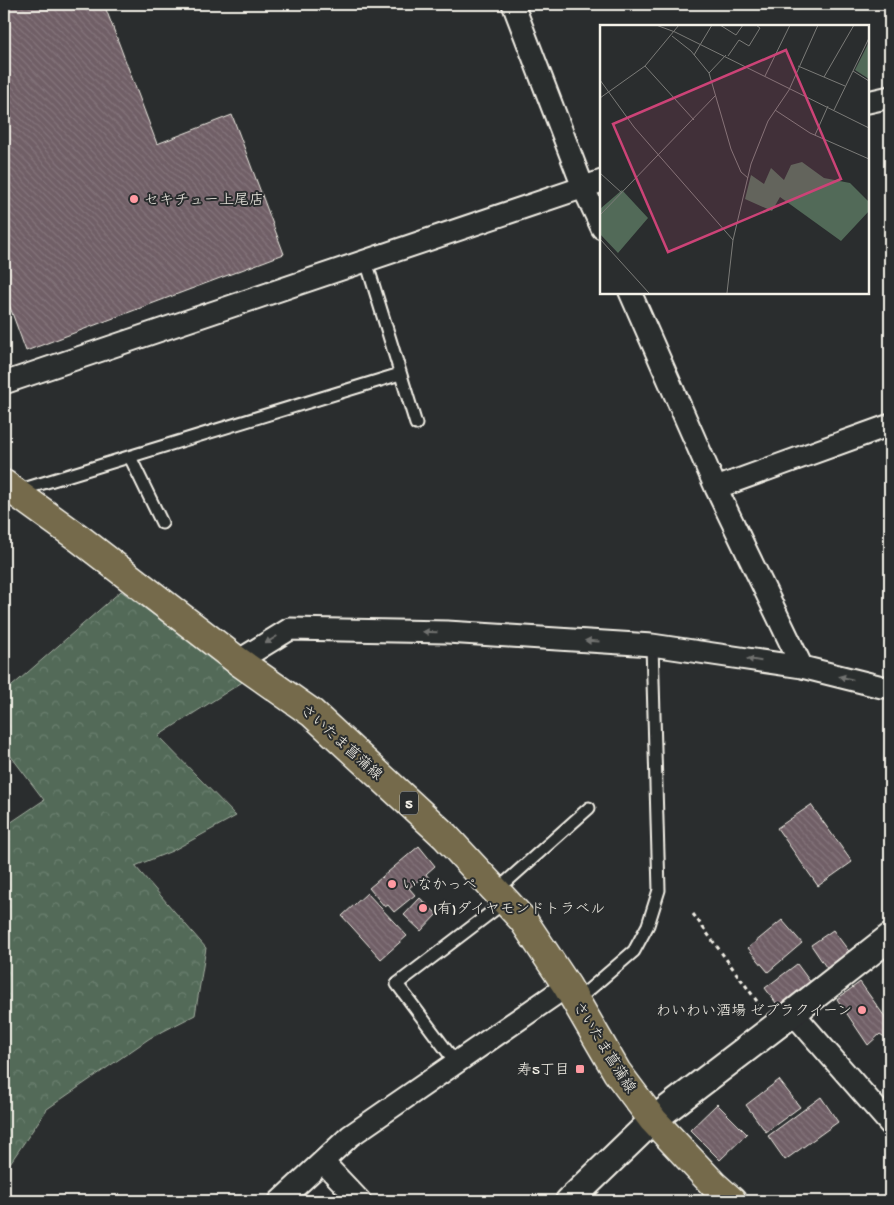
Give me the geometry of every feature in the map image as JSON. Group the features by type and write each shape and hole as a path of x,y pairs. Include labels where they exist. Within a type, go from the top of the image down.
{"main road":[{"name":"さいたま菖蒲線","path":"9,488 80,539 238,661 312,713 445,836 523,920 571,994 617,1072 653,1120 714,1185 732,1201"}],"street":[{"path":"513,4 592,184 600,219"},
{"path":"869,102 890,97"},
{"path":"4,383 592,184"},
{"path":"631,294 716,488 802,668"},
{"path":"716,488 890,425"},
{"path":"238,661 290,629 447,632 652,645 802,668 890,688"},
{"path":"569,1201 653,1120 890,936"},
{"path":"280,1201 350,1136 456,1062 571,994"},
{"path":"784,1020 890,1124"},
{"path":"323,1162 360,1201"}],"lane":[{"path":"366,261 416,424"},
{"path":"9,488 130,457 400,374"},
{"path":"130,457 162,523"},
{"path":"571,994 634,952 648,925 659,890 652,645"},
{"path":"456,1062 397,984 501,896 589,808"}],"path":[{"path":"693,914 784,1020"}],"green space":[{"path":"121,591 244,681 158,736 236,816 172,851 135,866 206,948 195,1015 150,1038 47,1109 4,1172 4,827 44,800 4,747 4,693"}],"building":[{"name":"セキチュー上尾店","path":"4,4 104,4 157,144 232,115 284,254 26,351 4,291"},
{"path":"811,805 852,862 818,886 777,828"},
{"path":"419,846 435,866 426,874 429,878 423,882 420,879 409,888 415,895 394,912 388,905 385,907 369,888"},
{"path":"367,893 407,936 381,959 342,916"},
{"path":"420,898 437,914 421,931 404,915"},
{"path":"782,920 802,943 768,972 748,948"},
{"path":"833,930 851,954 828,970 811,945"},
{"path":"797,964 814,987 782,1011 765,988"},
{"path":"860,982 890,1024 890,1034 886,1038 880,1034 868,1045 837,999"},
{"path":"779,1080 800,1107 766,1132 746,1105"},
{"path":"821,1097 838,1122 785,1160 768,1136"},
{"path":"717,1104 747,1134 720,1160 690,1130"}],"place":[{"name":"セキチュー上尾店","path":"134,199"},
{"name":"いなかっぺ","path":"392,884"},
{"name":"(有)ダイヤモンドトラベル","path":"423,908"},
{"name":"わいわい酒場 ゼブラクイーン","path":"862,1010"},
{"name":"寿5丁目","path":"580,1069"}]}
